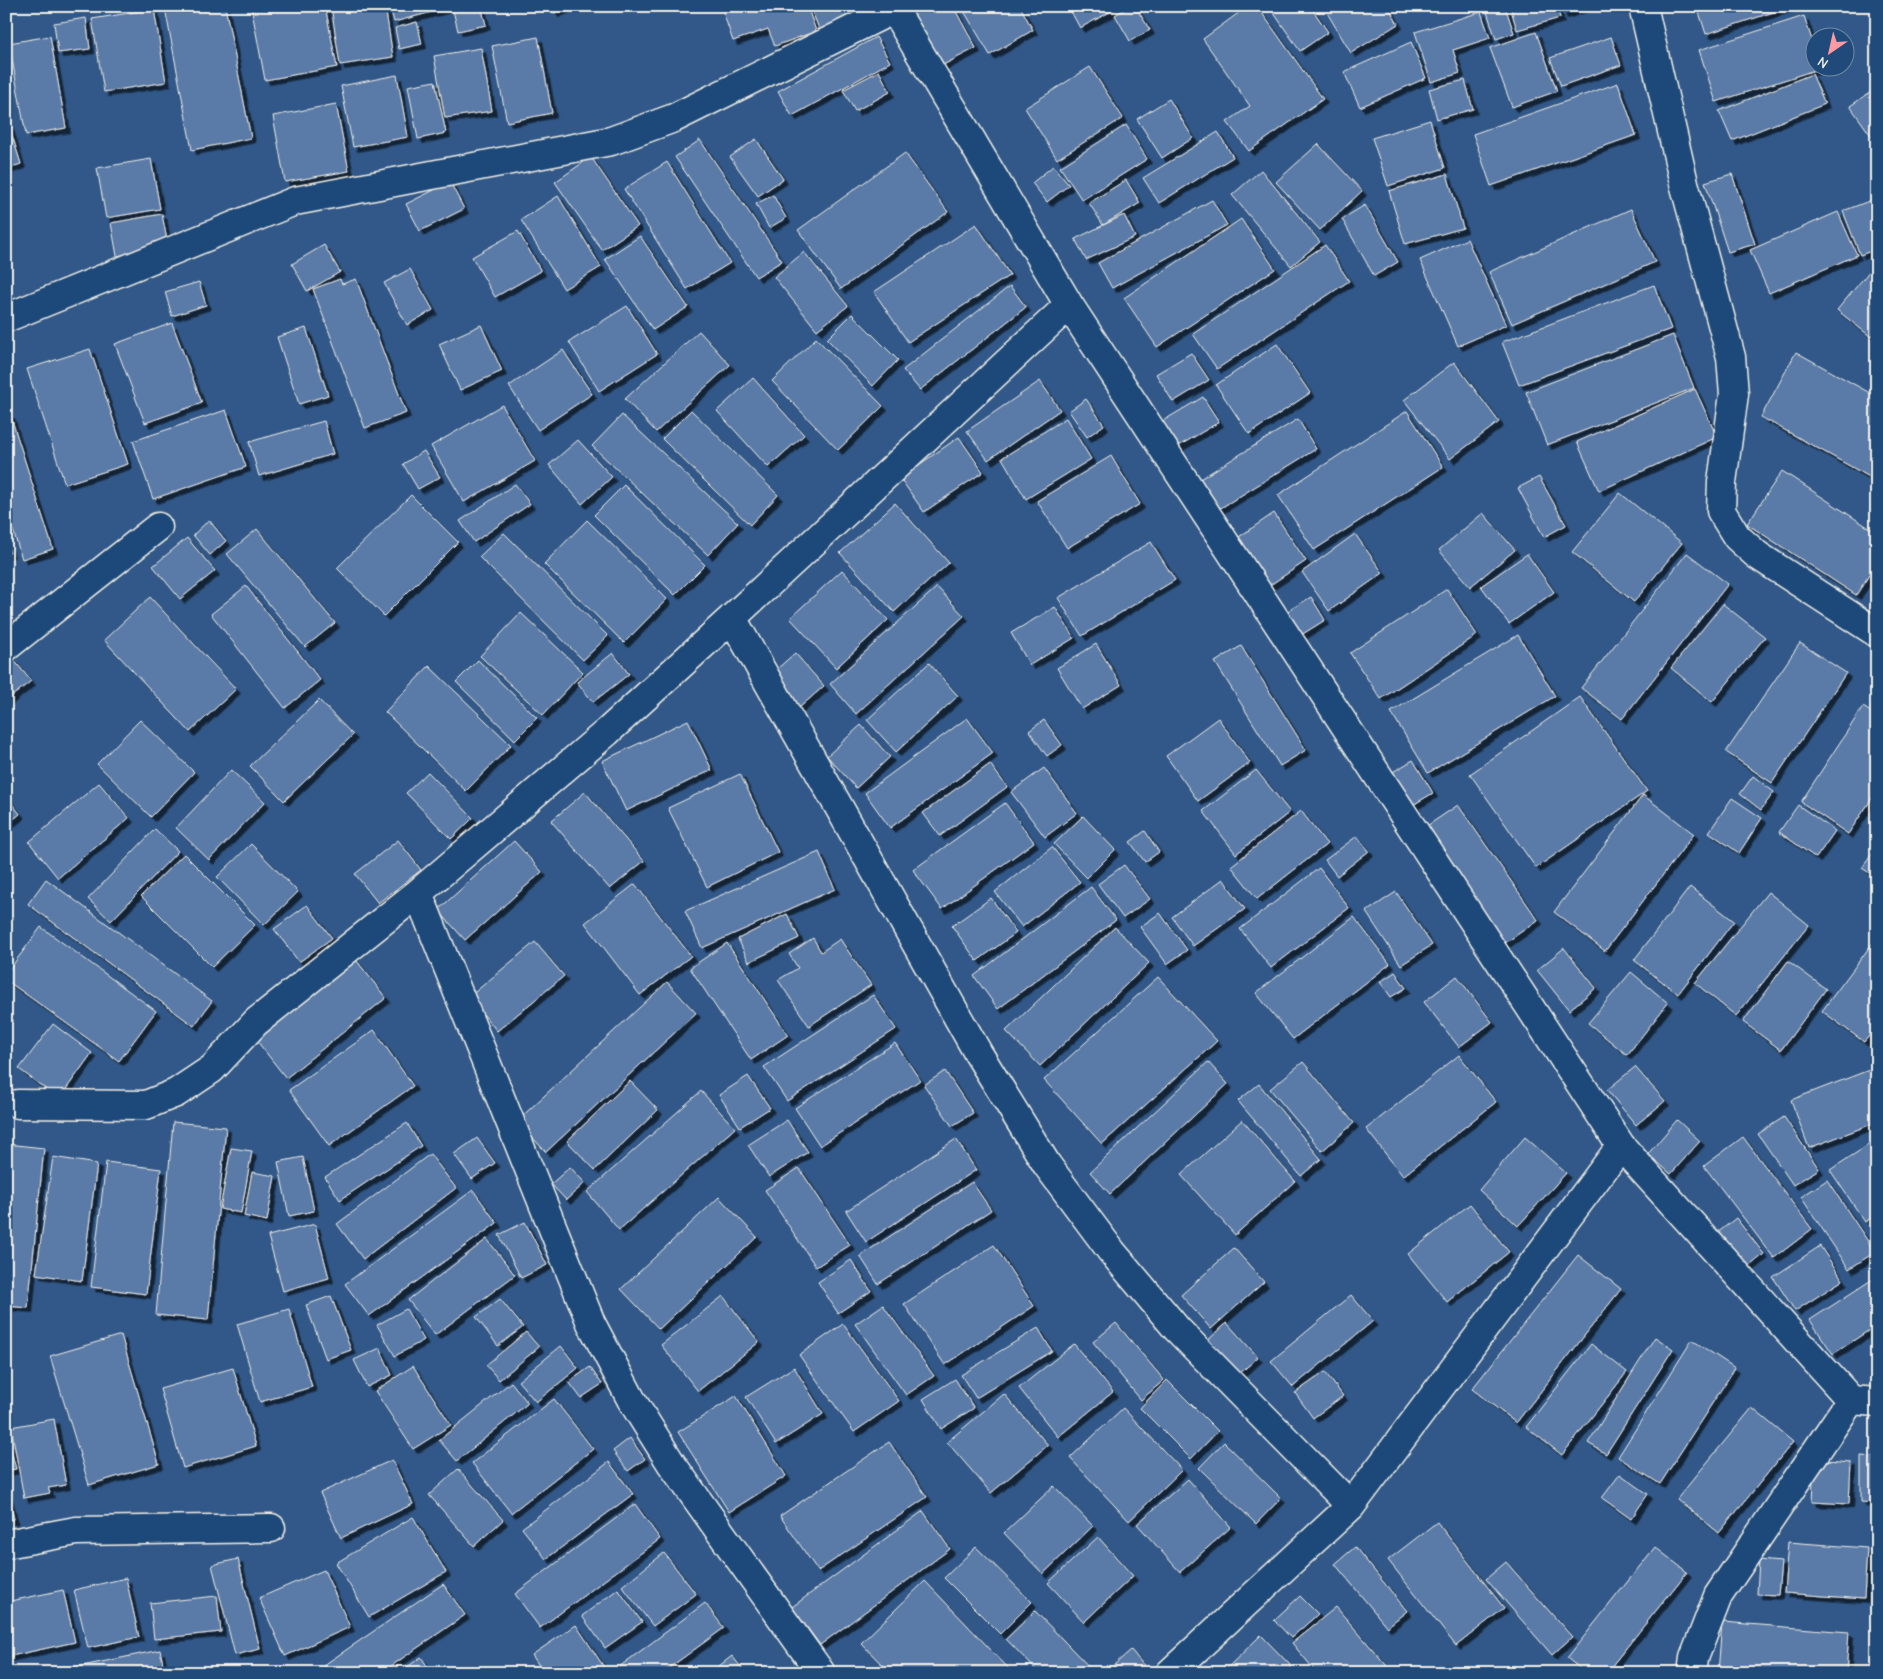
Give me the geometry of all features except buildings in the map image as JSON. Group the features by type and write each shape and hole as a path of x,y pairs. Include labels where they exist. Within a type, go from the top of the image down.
{"street":[{"path":"1643,6 1684,183 1731,357 1734,394 1722,482 1721,511 1737,537 1757,555 1877,633"},
{"path":"6,318 295,201 611,141 674,118 893,8 1069,305 1621,1146 1864,1401 1718,1596 1694,1658 1692,1673"},
{"path":"18,1104 146,1105 176,1093 212,1069 256,1022 418,893 607,732 1069,305"},
{"path":"6,647 158,527"},
{"path":"732,618 978,1053 1048,1165 1112,1252 1178,1330 1351,1506"},
{"path":"418,893 591,1323 631,1399 671,1463 821,1673"},
{"path":"1170,1673 1351,1506 1621,1146"},
{"path":"6,1544 76,1531 271,1528"}]}
